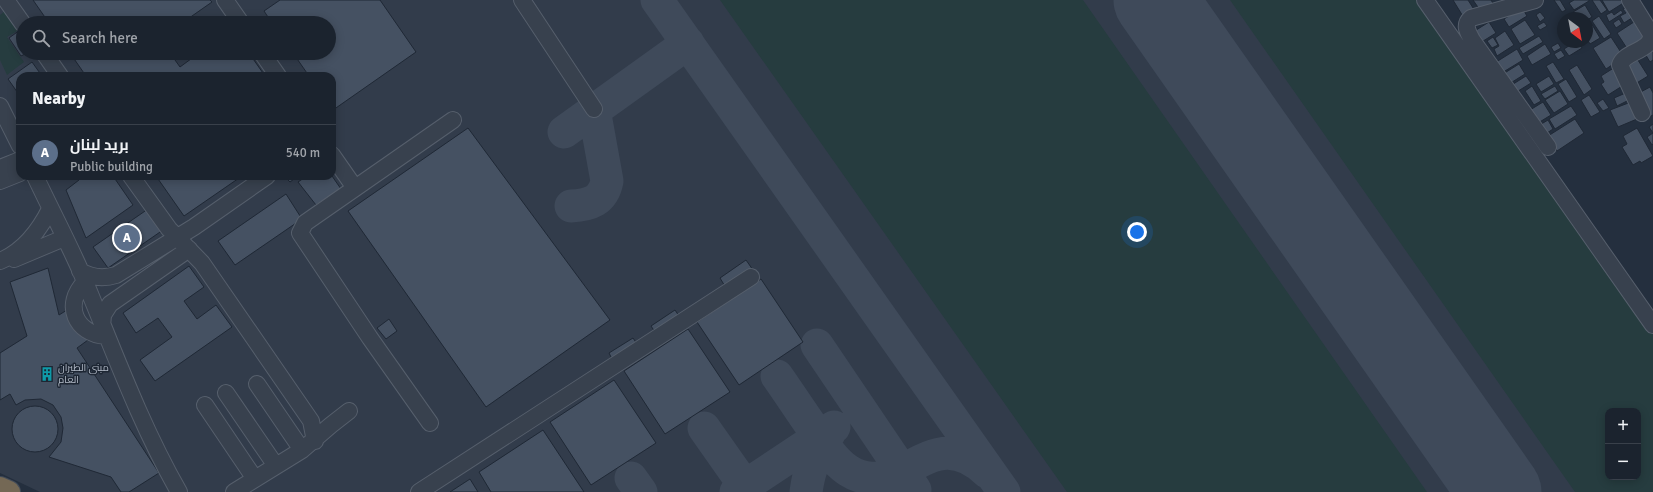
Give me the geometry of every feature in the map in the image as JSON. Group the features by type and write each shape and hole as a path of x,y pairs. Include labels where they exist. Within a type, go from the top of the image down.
{"highway":[{"path":"0,488 9,492"}],"street":[{"path":"6,0 17,16"},
{"path":"225,0 236,16"},
{"path":"522,0 594,109"},
{"path":"1425,0 1653,325"},
{"path":"1535,0 1471,18 1468,21 1467,31 1548,147"},
{"path":"1630,0 1651,34 1648,44 1625,58 1620,65 1642,113"},
{"path":"49,60 57,72"},
{"path":"267,60 275,72"},
{"path":"0,106 16,138"},
{"path":"430,423 301,237 300,229 305,223 453,120"},
{"path":"336,161 355,188"},
{"path":"0,168 16,162"},
{"path":"0,181 16,175"},
{"path":"37,180 82,276 75,296 74,312 77,320 89,332 104,331"},
{"path":"134,180 176,237 202,263 311,421 308,445"},
{"path":"82,276 103,278 116,275 203,221 261,180"},
{"path":"0,261 20,249 32,237 50,209"},
{"path":"0,265 64,238"},
{"path":"179,492 154,444 104,331 103,315 115,300 189,249"},
{"path":"419,492 751,277"},
{"path":"103,278 115,300"},
{"path":"257,384 308,445"},
{"path":"226,393 276,466"},
{"path":"205,405 254,479"},
{"path":"234,492 308,445 331,424 349,411"}],"shaded area":[{"path":"0,0 1433,0 1653,312 1653,492 40,492 0,473"}],"green space":[{"path":"720,0 1083,0 1427,492 1067,492"},
{"path":"1230,0 1433,0 1653,312 1653,492 1575,492"},
{"path":"5,11 16,26 16,32 7,37 16,50 16,60 23,60 24,62 7,75 0,60 0,15"}],"building":[{"path":"33,0 210,0 212,2 192,16 44,16"},
{"path":"280,0 380,0 416,52 336,108 336,72 306,72 298,60 336,60 336,16 267,16 264,11"},
{"path":"1453,0 1468,0 1475,11 1464,18"},
{"path":"1473,0 1491,0 1494,5 1482,13"},
{"path":"1554,0 1560,0 1566,10 1562,12"},
{"path":"1574,0 1589,1 1574,10 1569,3"},
{"path":"1592,0 1600,0 1607,10 1601,14"},
{"path":"1602,0 1623,0 1625,2 1609,12"},
{"path":"1585,5 1589,12 1573,12"},
{"path":"1629,6 1635,16 1624,23 1620,16 1626,13 1623,9"},
{"path":"1522,8 1527,16 1509,27 1504,19"},
{"path":"1621,10 1623,13 1609,22 1606,15 1612,12 1614,15"},
{"path":"1540,12 1545,18 1540,22 1536,15"},
{"path":"1599,16 1611,34 1604,39 1593,20"},
{"path":"1619,19 1622,24 1616,28 1613,23"},
{"path":"1525,20 1535,35 1520,44 1511,29"},
{"path":"1637,20 1649,41 1630,53 1617,33"},
{"path":"1489,22 1496,33 1480,43 1473,32"},
{"path":"1544,22 1547,26 1540,30 1537,26"},
{"path":"1593,26 1600,38 1593,42"},
{"path":"1505,31 1514,45 1497,56 1494,49 1499,46 1495,38"},
{"path":"16,33 16,48 9,38"},
{"path":"1539,36 1543,42 1523,54 1519,48"},
{"path":"1493,37 1498,45 1492,48 1487,41"},
{"path":"1611,37 1624,57 1606,69 1593,48"},
{"path":"1545,44 1551,54 1532,65 1527,56"},
{"path":"1557,44 1557,48 1561,48 1554,52 1551,47"},
{"path":"1653,47 1653,60 1650,62 1644,52"},
{"path":"1566,48 1582,48 1569,56 1564,49"},
{"path":"1517,49 1523,60 1500,74 1493,64"},
{"path":"1561,50 1565,56 1558,60 1554,54"},
{"path":"1636,57 1648,76 1635,84 1623,65"},
{"path":"75,60 175,60 180,67 190,60 254,60 262,72 83,72"},
{"path":"32,62 39,72 18,72"},
{"path":"1553,62 1564,79 1556,83 1546,66"},
{"path":"1519,64 1525,74 1509,84 1503,74"},
{"path":"1577,65 1592,89 1584,95 1569,70"},
{"path":"1618,68 1627,83 1608,95 1601,84 1604,82 1601,76 1612,69 1614,71"},
{"path":"16,73 16,90 8,79"},
{"path":"1526,76 1531,83 1515,93 1510,86"},
{"path":"1549,76 1554,84 1541,92 1536,84"},
{"path":"1566,79 1577,97 1569,102 1558,84"},
{"path":"1532,86 1541,101 1534,105 1525,91"},
{"path":"1555,86 1558,91 1545,99 1541,94"},
{"path":"1650,87 1653,93 1653,115 1649,117 1637,94"},
{"path":"1560,91 1568,104 1554,113 1545,100"},
{"path":"1628,92 1631,99 1617,106 1614,98"},
{"path":"1589,95 1600,112 1591,117 1581,100"},
{"path":"1603,99 1609,108 1603,111 1597,103"},
{"path":"1543,102 1551,115 1538,123 1530,110"},
{"path":"1631,102 1637,119 1618,127 1610,110"},
{"path":"1571,106 1577,115 1555,129 1549,119"},
{"path":"1575,119 1584,133 1557,151 1548,136"},
{"path":"1548,120 1553,129 1544,135 1538,126"},
{"path":"1653,124 1653,133 1649,127"},
{"path":"468,128 610,320 486,407 348,211"},
{"path":"1637,128 1653,156 1641,163 1640,161 1633,165 1622,147 1627,144 1623,136"},
{"path":"1653,133 1653,144 1652,145 1647,137"},
{"path":"79,180 116,180 133,205 86,238 66,190"},
{"path":"159,180 236,180 184,216"},
{"path":"301,180 335,180 341,189 316,205 298,182"},
{"path":"286,194 302,219 235,265 218,241"},
{"path":"148,209 163,230 108,268 93,247"},
{"path":"746,260 753,270 726,288 720,278"},
{"path":"189,266 204,287 184,301 197,319 216,305 232,327 155,381 140,360 172,337 158,318 136,333 123,313"},
{"name":"مبنى الطيران العام","path":"48,268 59,315 67,310 88,340 77,348 159,473 129,492 121,492 111,477 49,457 61,442 63,428 61,417 53,405 41,399 25,400 16,405 10,394 0,400 0,353 27,336 10,282"},
{"path":"761,279 803,342 739,385 697,322"},
{"path":"675,310 681,319 657,335 651,326"},
{"path":"389,319 397,331 386,339 377,328"},
{"path":"688,329 730,392 665,434 624,371"},
{"path":"633,338 639,347 614,363 609,353"},
{"path":"614,380 656,443 591,485 550,422"},
{"path":"31,406 39,406 48,410 54,416 58,429 54,442 48,448 39,452 31,452 22,448 16,442 12,433 12,425 16,416 22,410"},
{"path":"543,430 584,492 491,492 479,472"},
{"path":"470,479 478,492 450,492"}],"taxiway":[{"path":"657,0 1004,492"},
{"path":"564,132 688,43"},
{"path":"571,206 595,201 602,193 607,181 594,109"},
{"path":"817,345 915,490"},
{"path":"777,376 838,463 859,476 871,478 886,477 903,472 891,492"},
{"path":"736,492 834,427"},
{"path":"704,428 749,492"},
{"path":"806,492 809,475 814,460 830,432"},
{"path":"885,484 923,460 935,455 947,453 960,455 973,461 987,472"},
{"path":"1481,465 1498,492"},
{"path":"631,478 641,492"}],"runway":[{"path":"1155,0 1500,492"}],"place":[{"name":"بريد لبنان","path":"127,238"},
{"name":"مبنى الطيران العام","path":"47,374"}]}
